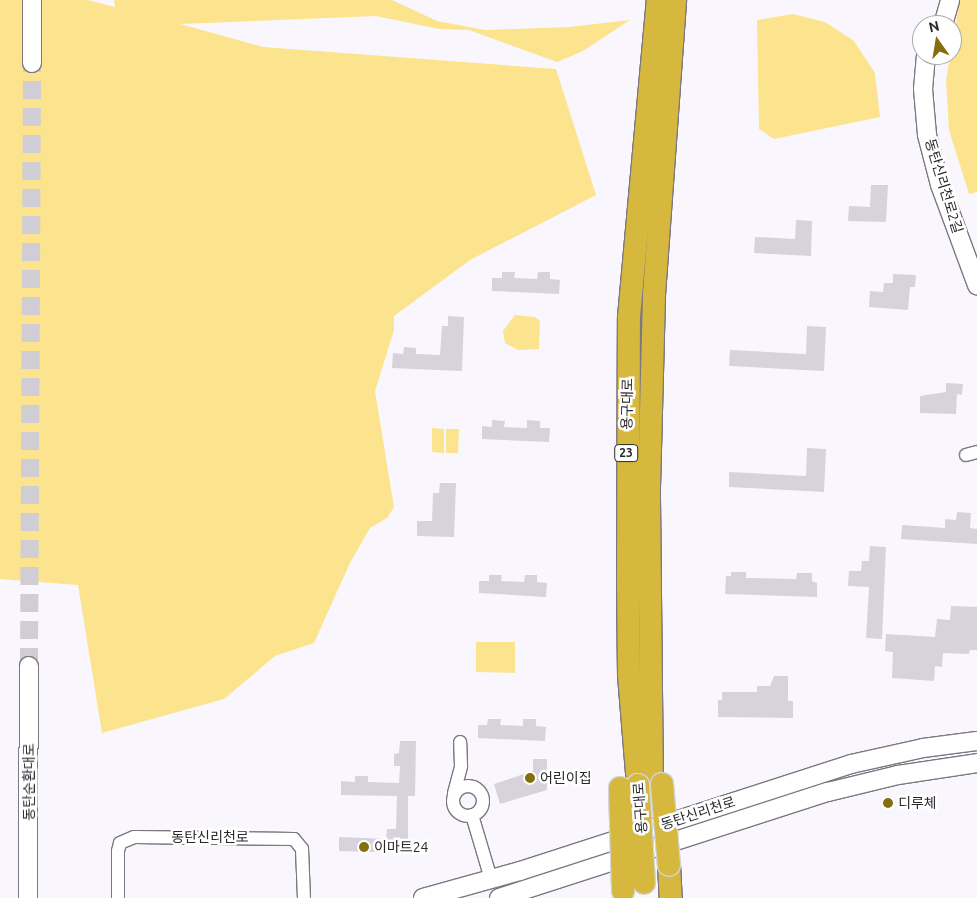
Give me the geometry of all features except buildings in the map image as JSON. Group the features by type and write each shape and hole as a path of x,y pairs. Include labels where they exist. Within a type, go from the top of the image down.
{"highway":[{"name":"용구대로","path":"658,0 654,294 641,720 643,785 658,889"},
{"name":"용구대로","path":"657,123 675,0"},
{"path":"624,895 643,785 641,720"}],"main road":[{"path":"32,0 32,63"},
{"path":"934,15 938,0"},
{"path":"946,15 950,0"},
{"name":"동탄신리천로2길","path":"925,65 923,89 927,135 940,185 977,285"},
{"name":"동탄신리천로2길","path":"936,65 934,88 938,133 950,182 977,257"},
{"name":"동탄순환대로","path":"28,898 29,666"},
{"name":"동탄신리천로","path":"423,898 491,879 851,764 923,748 977,741"},
{"name":"동탄신리천로","path":"498,898 828,792 898,775 977,763"},
{"path":"491,879 498,898"}],"street":[{"path":"460,742 461,766 465,778 480,792 483,801 480,810 472,815 462,815 454,808 454,793 461,766"},
{"path":"454,793 462,786 472,786"},
{"path":"472,815 491,879"},
{"name":"동탄신리천로","path":"118,898 118,851 120,843 134,837 294,839 302,850 304,898"}],"shaded area":[{"path":"0,0 88,0 115,7 114,0 392,0 437,21 485,30 569,27 630,20 583,51 557,62 469,30 439,29 376,16 180,24 263,47 556,69 596,195 470,260 394,316 394,330 375,391 394,507 387,518 370,528 350,563 314,643 275,656 224,699 102,733 78,585 0,579"},
{"path":"960,0 977,0 977,192 969,194 949,130 946,80 949,65 962,65 962,15 957,15"},
{"path":"793,14 825,22 854,41 875,73 880,117 774,139 759,129 757,20"},
{"path":"515,315 535,317 540,321 539,349 518,350 505,343 503,331"},
{"path":"432,428 444,429 444,453 432,452"},
{"path":"446,429 459,429 458,453 446,453"},
{"path":"476,642 515,642 515,673 476,672"}],"tunnel":[{"path":"29,666 32,63"}],"place":[{"name":"어린이집","path":"530,778"},
{"name":"디루체","path":"888,803"},
{"name":"이마트24","path":"364,847"}]}
